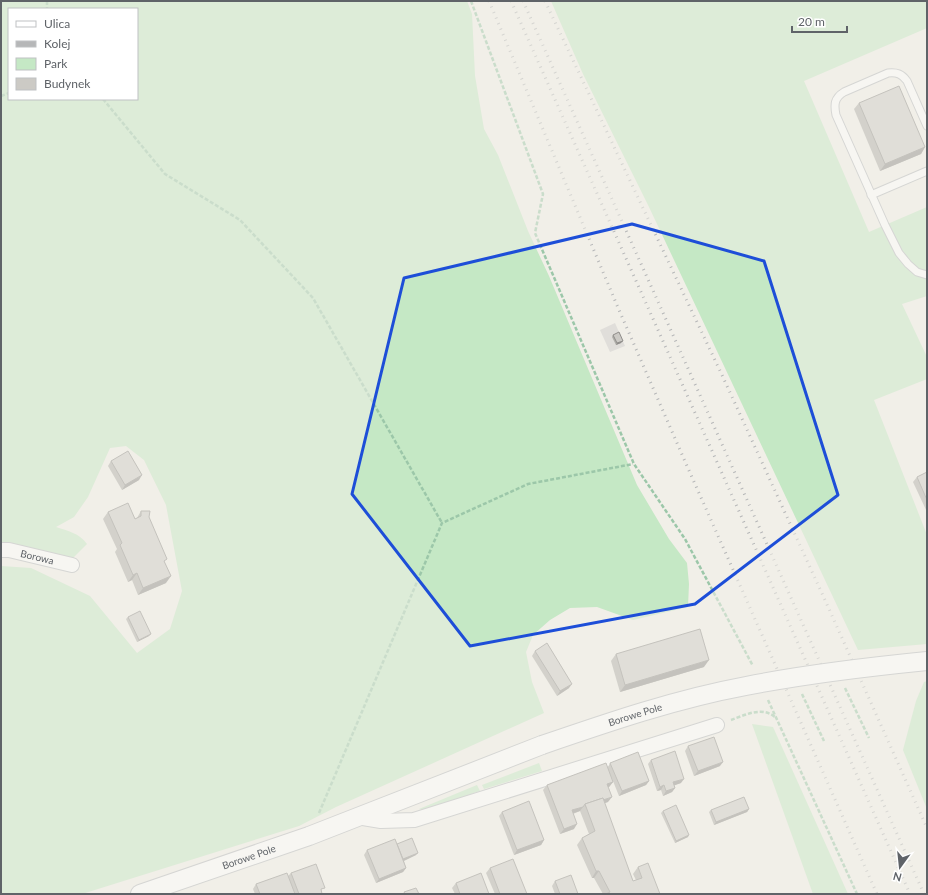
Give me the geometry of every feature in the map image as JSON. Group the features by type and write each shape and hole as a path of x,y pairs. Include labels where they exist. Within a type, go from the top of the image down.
{"street":[{"name":"Borowa","path":"1,550 9,550 72,565"},
{"name":"Borowe Pole","path":"140,894 309,836 542,745 644,711 745,686 821,674 927,661"},
{"path":"356,817 381,821 414,820 717,725"}],"lane":[{"path":"927,126 907,80 903,75 895,72 888,73 838,95 835,100 836,115 871,195 899,253 917,272 927,275"},
{"path":"871,195 927,171"}],"path":[{"path":"471,1 543,194 535,233 634,464 685,539 756,672"},
{"path":"104,100 165,174 240,220 313,298 442,523"},
{"path":"309,836 442,523 528,484 634,464"},
{"path":"843,684 869,738"},
{"path":"800,690 824,741"},
{"path":"768,698 857,894"},
{"path":"717,725 749,713 762,712 771,714 777,718"}],"highlighted area":[{"path":"632,224 764,261 838,495 695,604 470,646 352,494 404,278"}],"shaded area":[{"path":"615,323 625,346 610,352 600,330"}],"green space":[{"path":"1,1 467,1 472,14 475,76 484,129 498,155 528,231 549,276 637,485 669,539 687,563 689,584 688,607 633,620 597,607 570,608 550,620 533,635 526,652 532,682 544,713 336,807 299,826 82,894 1,894 1,566 31,568 90,596 137,653 170,629 182,591 166,505 144,460 126,446 110,448 88,497 74,517 56,527 77,535 87,544 71,560 1,544"},
{"path":"551,1 927,1 927,28 804,81 869,232 927,207 927,296 902,304 927,357 927,379 874,400 927,535 927,644 858,650 649,207 583,74"},
{"path":"927,681 927,809 903,750 916,701 924,682"},
{"path":"752,724 773,727 848,894 813,894"},
{"path":"539,763 542,771 484,789 482,785"},
{"path":"477,785 480,791 439,806 419,809"}],"building":[{"path":"899,86 925,147 885,164 859,103"},
{"path":"619,332 623,341 617,343 613,335"},
{"path":"128,451 142,475 125,485 111,461"},
{"path":"927,472 927,500 917,477"},
{"path":"128,503 135,519 141,516 141,511 150,511 149,517 167,559 164,561 171,576 143,588 137,573 133,575 120,545 122,543 108,512"},
{"path":"140,611 151,634 139,640 128,617"},
{"path":"700,629 709,660 625,685 616,654"},
{"path":"547,643 572,684 560,691 535,651"},
{"path":"714,737 723,762 698,771 688,746"},
{"path":"675,751 684,779 673,782 675,788 666,791 664,785 660,787 651,760"},
{"path":"638,752 649,781 622,791 610,763"},
{"path":"606,763 613,782 607,784 612,797 603,800 603,798 572,810 577,824 564,829 547,785"},
{"path":"744,797 749,809 716,822 711,810"},
{"path":"603,798 633,881 642,878 638,867 648,863 660,894 606,894 610,892 599,871 596,871 582,838 595,831 585,804"},
{"path":"529,801 544,840 517,850 502,812"},
{"path":"676,805 689,835 676,841 663,811"},
{"path":"412,838 418,853 403,859 397,844"},
{"path":"395,839 406,868 379,879 367,850"},
{"path":"513,859 527,894 500,894 490,868"},
{"path":"316,864 325,888 321,889 322,894 299,894 291,873"},
{"path":"287,873 295,894 260,894 256,884"},
{"path":"481,873 489,894 460,894 456,883"},
{"path":"571,875 578,894 560,894 555,881"},
{"path":"416,888 419,894 405,894 404,892"}],"railway":[{"path":"489,1 619,310 877,894"},
{"path":"511,1 910,894"},
{"path":"523,1 924,894"},
{"path":"545,1 722,375 927,828"}]}
